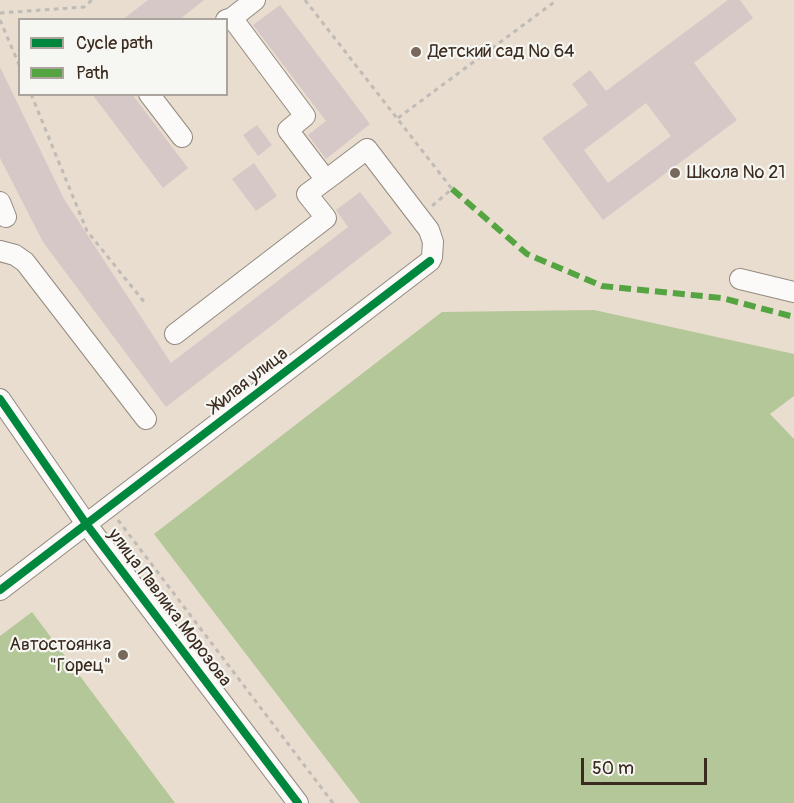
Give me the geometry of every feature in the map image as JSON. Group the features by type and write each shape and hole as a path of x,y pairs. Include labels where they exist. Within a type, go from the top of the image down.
{"street":[{"path":"255,0 229,19 305,116 288,130 326,180"},
{"path":"151,96 183,137"},
{"path":"175,334 326,219 308,194 367,149 419,216"},
{"name":"Жилая улица","path":"0,590 430,261 433,250 432,238 419,216"},
{"path":"0,251 15,255 25,262 146,419"},
{"path":"740,279 794,292"},
{"name":"улица Павлика Морозова","path":"0,399 210,703 298,803"}],"path":[{"path":"0,13 84,7 92,0"},
{"path":"305,0 453,189 419,216"},
{"path":"398,118 556,0"},
{"path":"0,20 18,63"},
{"path":"32,96 87,231 145,303"},
{"path":"108,508 333,803"}],"green space":[{"path":"594,310 794,354 794,396 770,414 794,439 794,803 360,803 154,534 442,312"},
{"path":"32,612 175,803 0,803 0,636"}],"building":[{"path":"148,0 204,0 182,18 125,18"},
{"path":"728,0 740,0 753,18 694,63 737,120 603,220 542,138 588,105 572,84 590,70 606,91","holes":["646,103 671,136 608,183 584,150"]},
{"path":"280,5 370,124 326,159 308,135 326,121 253,25"},
{"path":"0,67 64,199 171,363 348,227 336,210 360,192 392,233 166,407 43,242 0,158"},
{"path":"94,96 134,96 188,168 163,188"},
{"path":"257,125 272,145 258,156 243,135"},
{"path":"254,163 277,196 256,211 232,179"}],"marked path":[{"path":"452,189 527,254 602,286 722,298 794,317"}],"cycle path":[{"path":"0,590 430,261"},
{"path":"0,399 87,525 298,803"}],"place":[{"name":"Детский сад № 64","path":"416,52"},
{"name":"Школа № 21","path":"675,173"},
{"name":"Автостоянка \"Горец\"","path":"123,655"}]}
